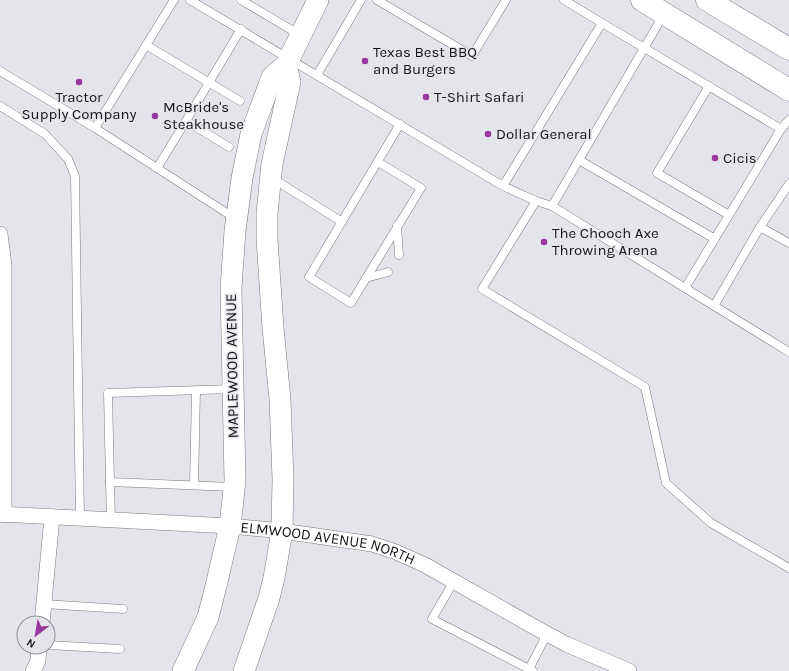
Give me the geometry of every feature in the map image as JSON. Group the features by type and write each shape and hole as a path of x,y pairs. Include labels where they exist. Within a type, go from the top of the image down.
{"main road":[{"path":"642,0 789,90"},
{"path":"707,0 789,49"}],"street":[{"name":"MAPLEWOOD AVENUE","path":"183,671 208,618 230,526 234,487 231,288 236,219 242,178 251,134 272,77 288,61 318,0"},
{"path":"244,671 269,598 282,531 283,479 280,399 273,328 267,239 267,213 272,164 290,82 288,61"},
{"path":"0,234 4,265 2,515"},
{"name":"ELMWOOD AVENUE NORTH","path":"2,515 230,526 282,531 372,544 396,552 425,565 566,644 629,671"},
{"path":"43,615 52,517"},
{"path":"33,671 38,662 38,655"}],"lane":[{"path":"96,128 174,0"},
{"path":"190,0 241,30 288,61 317,75 503,186 536,201 552,206 789,352"},
{"path":"241,0 300,36"},
{"path":"317,75 362,0"},
{"path":"376,0 472,56 506,0"},
{"path":"564,0 781,129"},
{"path":"552,206 664,14"},
{"path":"503,186 602,23"},
{"path":"158,168 241,30"},
{"path":"146,45 240,101"},
{"path":"0,71 96,128 236,219"},
{"path":"708,86 657,173 729,215"},
{"path":"0,106 45,134 68,159 74,176 80,518"},
{"path":"685,288 781,129 789,120"},
{"path":"186,121 229,147"},
{"path":"378,162 421,188 351,303 309,277 400,124"},
{"path":"579,160 715,239"},
{"path":"270,177 342,222"},
{"path":"714,306 760,227 789,184"},
{"path":"536,201 482,288 645,387 666,483 711,523 789,568"},
{"path":"398,226 398,255"},
{"path":"760,227 789,243"},
{"path":"366,278 388,272"},
{"path":"110,520 108,393 233,389"},
{"path":"194,485 196,391"},
{"path":"110,482 234,487"},
{"path":"454,581 432,619 530,670 547,634"},
{"path":"44,604 123,609"},
{"path":"56,645 120,649"}],"place":[{"name":"Texas Best BBQ and Burgers","path":"365,61"},
{"name":"Tractor Supply Company","path":"79,82"},
{"name":"T-Shirt Safari","path":"426,97"},
{"name":"McBride's Steakhouse","path":"155,116"},
{"name":"Dollar General","path":"488,134"},
{"name":"Cicis","path":"715,158"},
{"name":"The Chooch Axe Throwing Arena","path":"544,242"}]}
